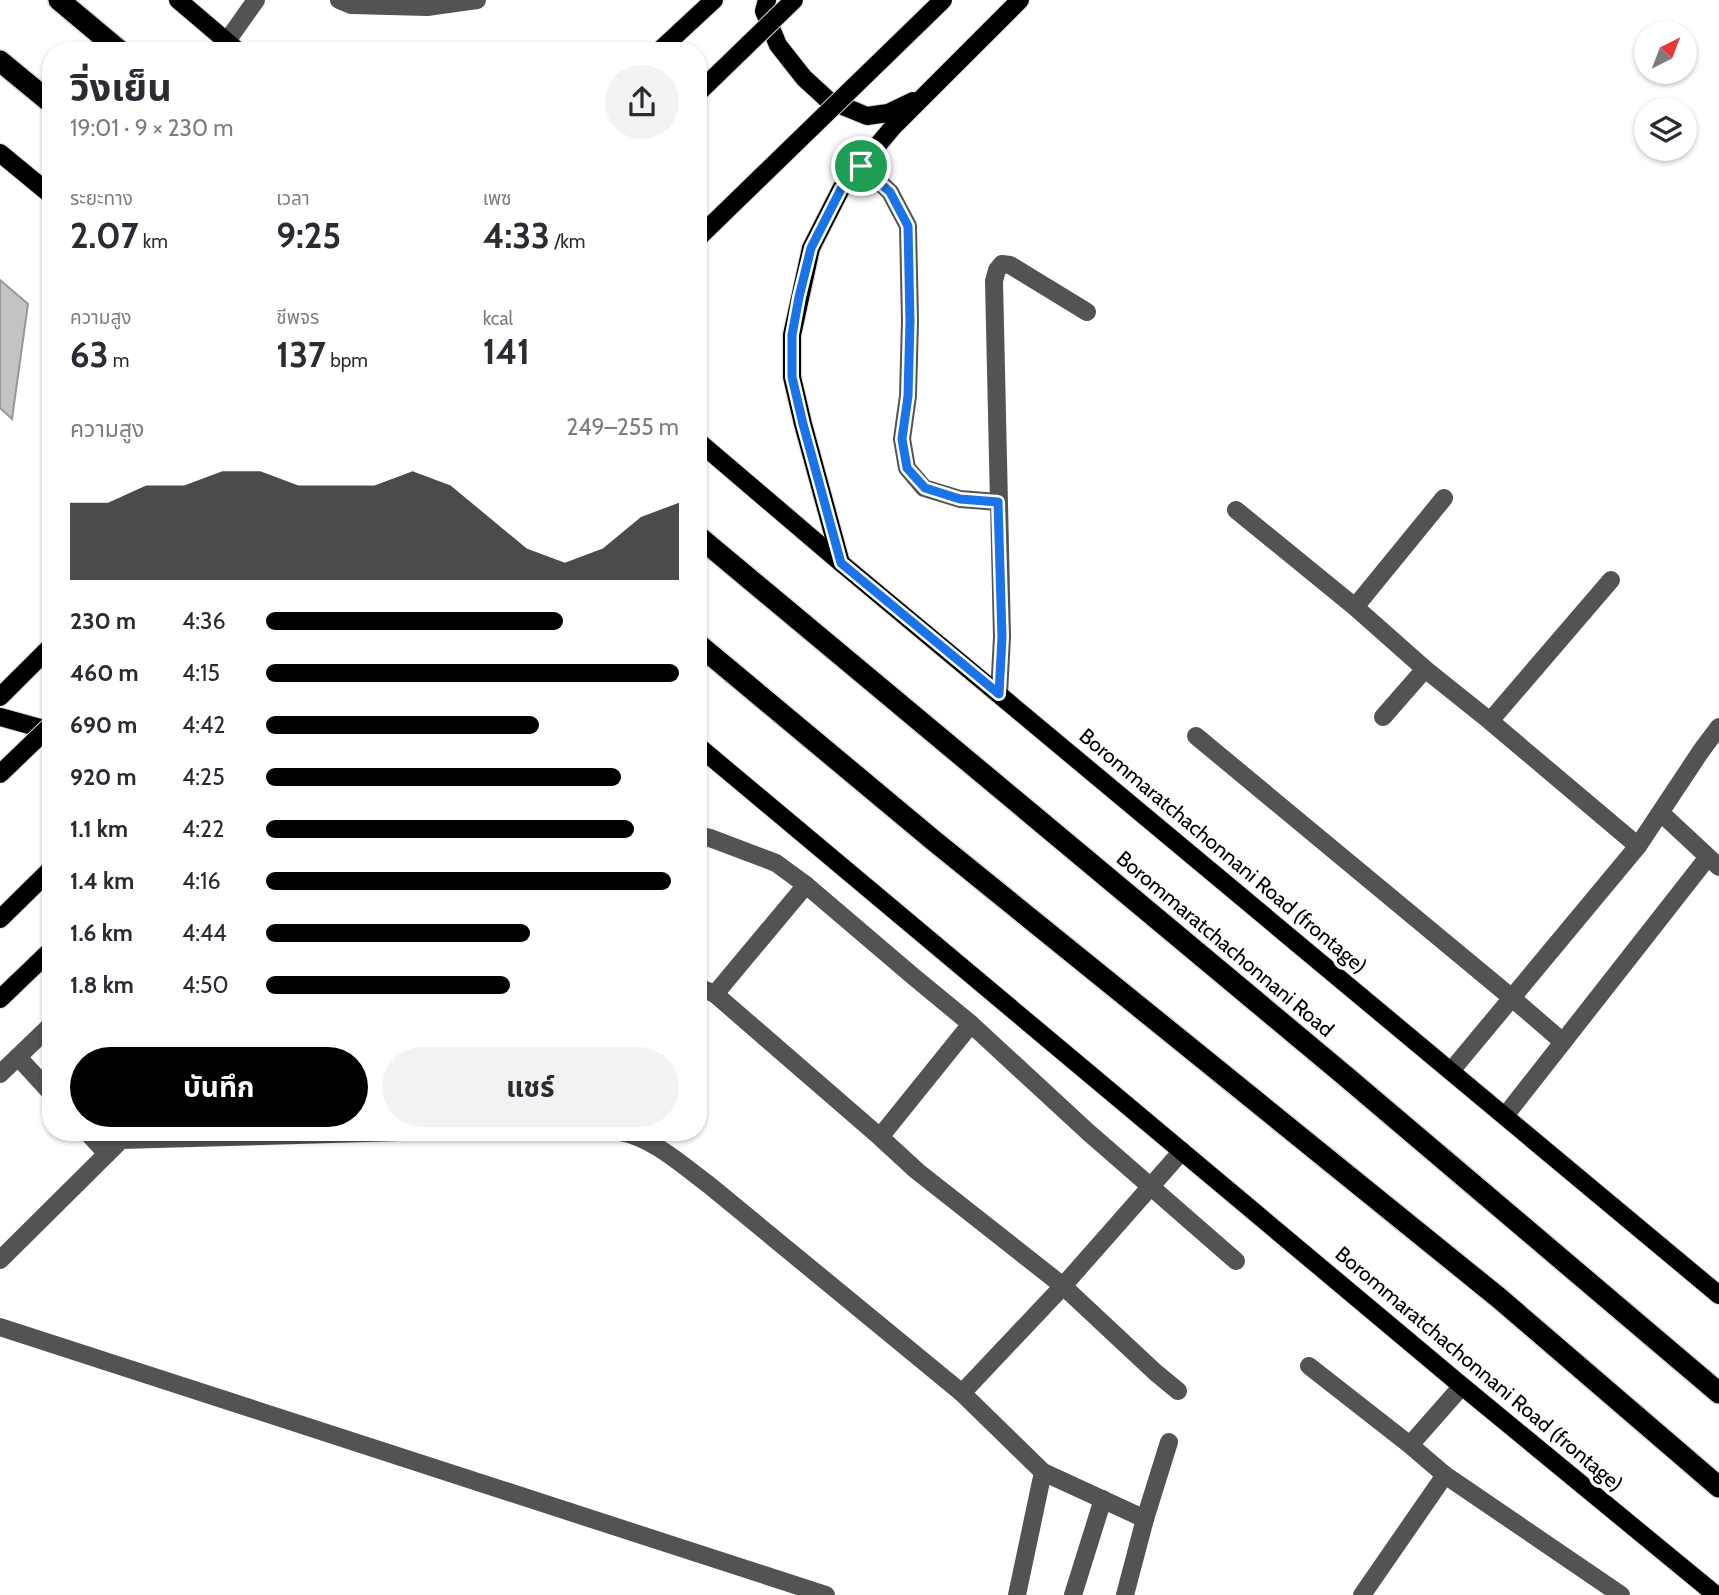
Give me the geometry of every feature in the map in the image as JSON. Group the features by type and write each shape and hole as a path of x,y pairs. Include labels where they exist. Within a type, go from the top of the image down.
{"highway":[{"path":"59,0 109,42"},
{"path":"0,61 42,96"},
{"name":"Borommaratchachonnani Road","path":"707,544 1343,1074 1719,1393"},
{"path":"707,652 933,840 1499,1298 1719,1487"}],"main road":[{"path":"178,0 227,42"},
{"path":"767,0 764,11 778,45 804,78 828,100 867,116 888,113 925,95"},
{"path":"707,84 794,0"},
{"path":"707,229 943,0"},
{"path":"841,563 792,377 792,335 811,248 841,189 893,127 1020,0"},
{"path":"668,42 708,2"},
{"path":"0,153 42,188"},
{"name":"Borommaratchachonnani Road (frontage)","path":"707,450 1719,1296"},
{"path":"0,696 42,655"},
{"path":"0,717 42,729"},
{"path":"0,774 42,734"},
{"name":"Borommaratchachonnani Road (frontage)","path":"707,754 1708,1592"},
{"path":"0,919 42,878"},
{"path":"0,999 42,959"}],"street":[{"path":"234,42 256,0"},
{"path":"339,0 351,5 427,7 477,0"},
{"path":"861,166 890,192 908,226 910,334 908,396 902,439 907,468 925,488 960,499 998,502"},
{"path":"999,694 1002,637 998,502 997,270 1002,264 1010,265 1087,312"},
{"path":"1355,607 1444,498"},
{"path":"1236,510 1638,846"},
{"path":"1490,721 1611,580"},
{"path":"1383,717 1425,669"},
{"path":"1451,1071 1638,846 1719,727"},
{"path":"1196,736 1563,1042"},
{"path":"1505,1116 1563,1042 1714,862 1661,813"},
{"path":"707,837 776,863 807,885 971,1024 1087,1132 1236,1261"},
{"path":"707,989 807,885"},
{"path":"707,991 917,1171 1063,1286 1178,1391"},
{"path":"880,1137 971,1024"},
{"path":"0,1074 42,1034"},
{"path":"18,1057 42,1083"},
{"path":"95,1141 107,1154"},
{"path":"0,1260 119,1141"},
{"path":"645,1141 709,1185 962,1393 1043,1472 1145,1519"},
{"path":"962,1393 1063,1286 1182,1151"},
{"path":"0,1327 826,1595"},
{"path":"1309,1366 1446,1475 1621,1595"},
{"path":"1410,1446 1462,1386"},
{"path":"1125,1595 1169,1442"},
{"path":"1017,1595 1043,1472"},
{"path":"1363,1595 1446,1475"},
{"path":"1073,1595 1102,1499"}],"building":[{"path":"0,280 28,304 12,419 0,408"}],"route":[{"path":"861,166 890,192 908,226 908,396 902,439 907,468 925,488 960,499 998,502 1002,637 999,694 841,563 803,424 792,377 792,335 799,297 811,248 841,189 861,166"}]}
